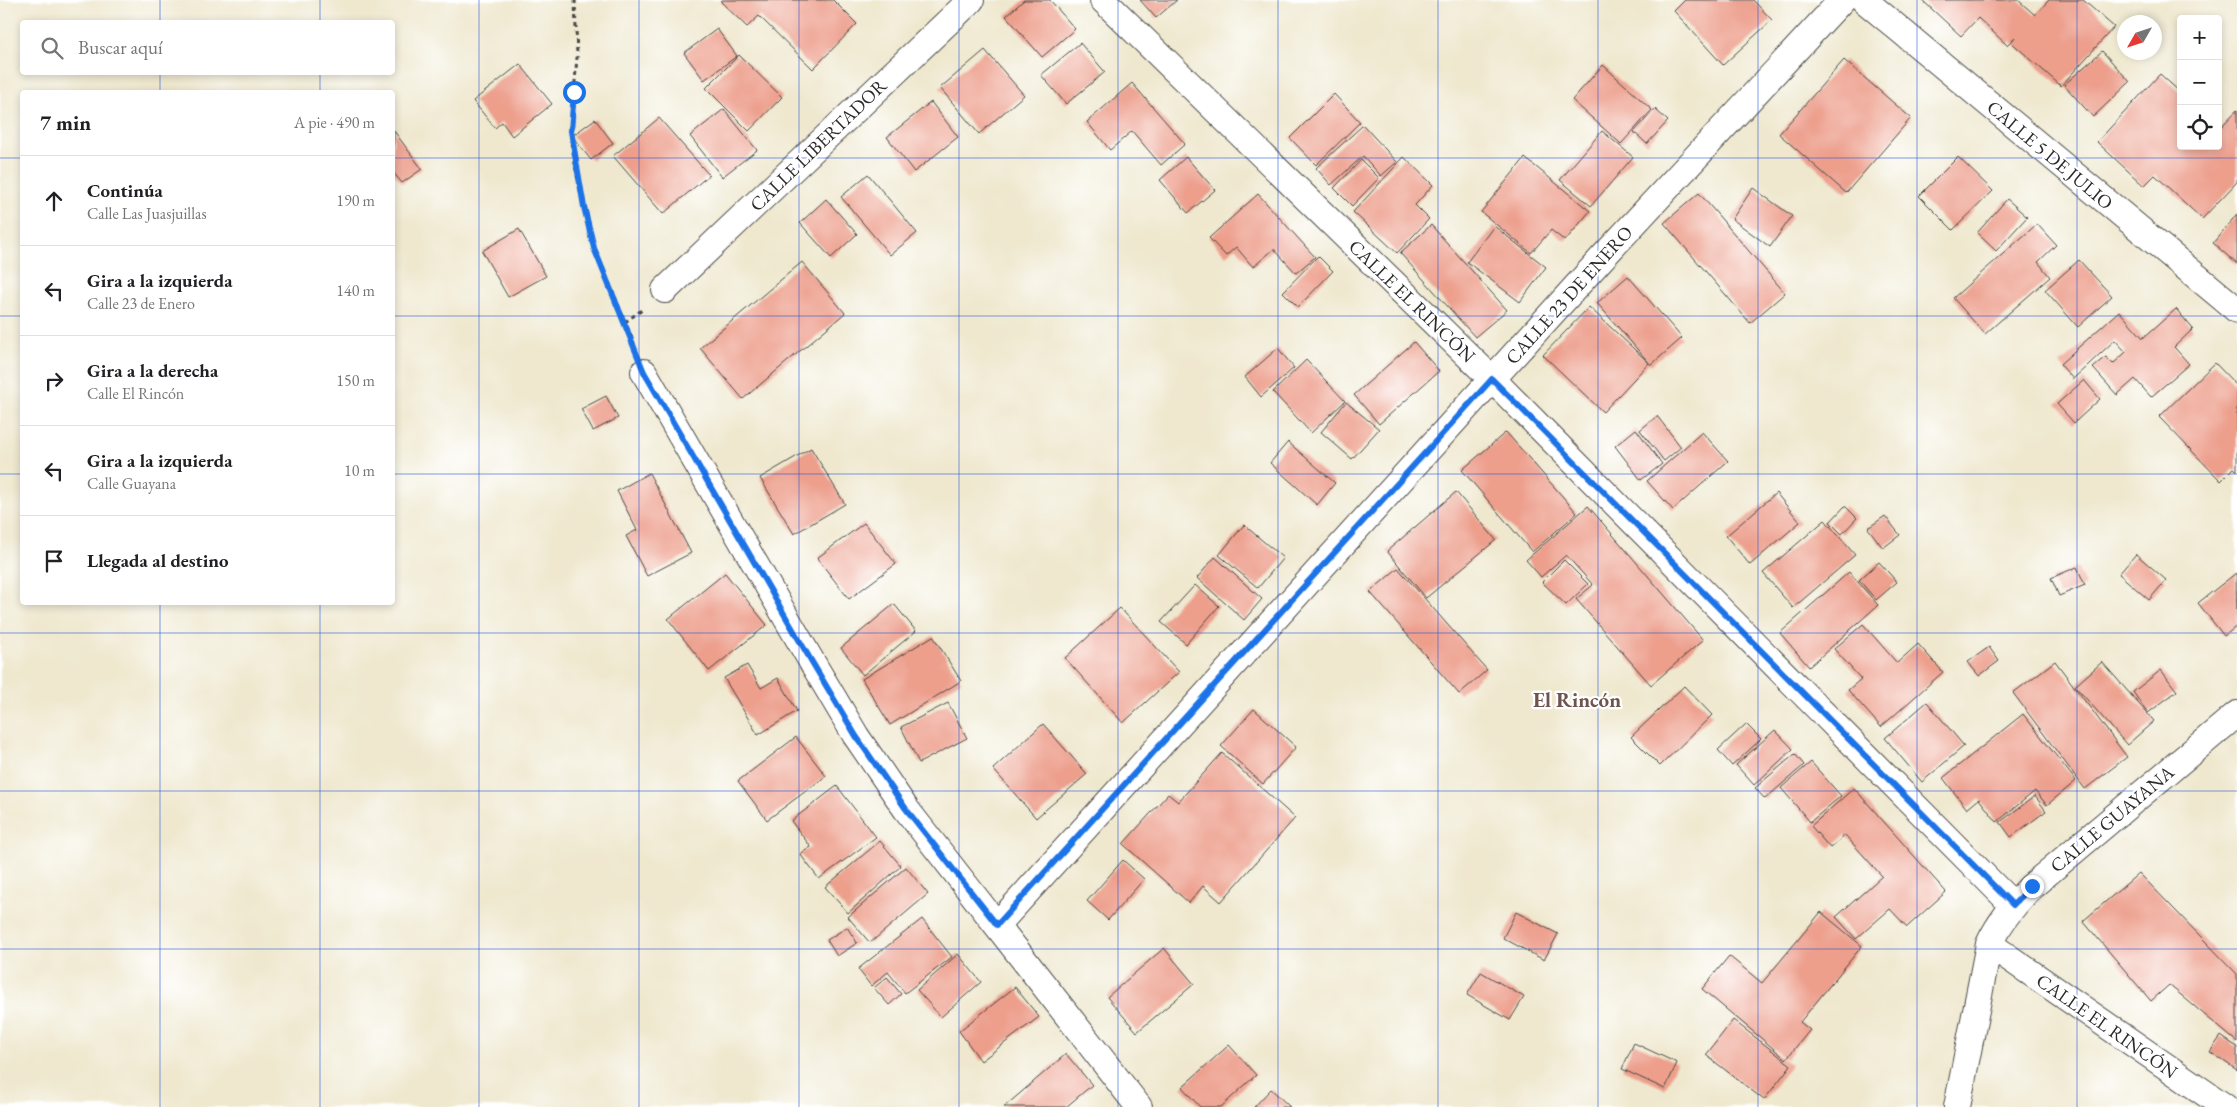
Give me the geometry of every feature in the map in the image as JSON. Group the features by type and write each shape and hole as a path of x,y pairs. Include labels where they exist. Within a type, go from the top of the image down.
{"street":[{"name":"CALLE LIBERTADOR","path":"665,290 971,0"},
{"name":"CALLE EL RINCÓN","path":"1103,0 1492,379 2013,905"},
{"name":"CALLE 23 DE ENERO","path":"997,925 1492,379 1842,0"},
{"name":"CALLE 5 DE JULIO","path":"1864,0 2237,310"},
{"path":"644,372 856,736 906,809 1140,1107"},
{"name":"CALLE GUAYANA","path":"1957,1107 1989,944 1998,926 2013,905 2032,886 2237,714"},
{"name":"CALLE EL RINCÓN","path":"1989,944 2225,1107"}],"path":[{"path":"575,0 577,57 571,131 576,168 594,248 644,372"}],"building":[{"path":"722,0 833,0 857,24 813,69 759,16 747,27 721,2"},
{"path":"1024,0 1050,0 1075,29 1042,57 1006,16"},
{"path":"1140,0 1177,0 1156,18"},
{"path":"1685,0 1753,0 1772,20 1723,65 1674,11"},
{"path":"1922,0 2018,0 2035,15 2049,0 2083,0 2114,27 2061,86 2011,42 2015,37 2007,45 1978,18 1961,36"},
{"path":"717,29 737,56 704,80 684,53"},
{"path":"1080,43 1105,72 1066,104 1041,75"},
{"path":"985,50 1024,95 979,134 940,88"},
{"path":"2102,51 2130,82 2093,117 2064,85"},
{"path":"739,55 782,97 749,131 706,88"},
{"path":"1844,60 1911,118 1846,193 1779,134"},
{"path":"520,64 552,104 512,136 502,122 495,128 473,101"},
{"path":"1603,65 1652,110 1621,144 1572,100"},
{"path":"2160,74 2177,89 2177,150 2222,150 2222,126 2237,110 2237,182 2202,219 2155,175 2144,186 2097,142"},
{"path":"1132,83 1185,144 1161,165 1132,131 1110,150 1087,122"},
{"path":"1334,94 1360,122 1316,165 1290,138"},
{"path":"931,102 958,137 914,172 887,137"},
{"path":"724,109 757,150 722,177 690,136"},
{"path":"1655,109 1668,121 1647,144 1634,132"},
{"path":"659,118 709,175 663,214 613,156"},
{"path":"595,119 613,143 591,160 572,136"},
{"path":"1363,125 1397,162 1381,176 1363,156 1331,185 1316,168"},
{"path":"1602,131 1633,157 1591,206 1560,180"},
{"path":"395,132 422,169 402,183 395,175"},
{"path":"1186,157 1215,190 1188,213 1160,180"},
{"path":"1404,157 1433,185 1415,205 1429,219 1397,253 1353,212"},
{"path":"1958,157 1993,191 1953,230 1919,196"},
{"path":"1525,158 1590,211 1565,241 1551,230 1531,253 1481,212"},
{"path":"1361,160 1379,178 1352,206 1334,188"},
{"path":"868,174 917,233 890,255 841,197"},
{"path":"1753,188 1792,216 1770,247 1732,219"},
{"path":"1699,193 1785,293 1750,323 1664,223"},
{"path":"1258,194 1315,257 1296,273 1274,249 1253,267 1236,247 1226,256 1209,238"},
{"path":"826,199 857,234 831,258 800,223"},
{"path":"2007,199 2027,217 1996,251 1977,233"},
{"path":"2237,214 2237,264 2213,243"},
{"path":"2037,224 2056,245 2038,262 2050,277 1985,334 1953,298"},
{"path":"1431,225 1507,310 1475,337 1400,253"},
{"path":"1494,226 1546,267 1520,302 1467,262"},
{"path":"519,229 546,276 508,297 482,251"},
{"path":"1318,256 1333,271 1298,307 1283,292"},
{"path":"2079,260 2112,296 2078,327 2045,290"},
{"path":"802,262 845,313 743,399 700,348"},
{"path":"1628,276 1682,338 1651,365 1597,303"},
{"path":"1589,307 1649,363 1603,412 1543,355"},
{"path":"2176,309 2193,329 2174,347 2189,364 2151,397 2135,379 2117,395 2093,368 2106,357 2113,364 2126,352 2115,340 2073,379 2060,364 2119,311 2143,338"},
{"path":"1414,342 1439,371 1379,424 1354,395"},
{"path":"1278,348 1294,368 1261,397 1245,377"},
{"path":"1306,360 1345,401 1311,433 1273,392"},
{"path":"2215,363 2237,386 2237,471 2234,468 2221,481 2159,417"},
{"path":"2084,380 2100,399 2074,423 2057,404"},
{"path":"606,396 618,418 593,431 581,409"},
{"path":"1346,402 1379,429 1352,459 1321,432"},
{"path":"1657,416 1681,447 1664,461 1640,430"},
{"path":"1636,429 1662,464 1641,480 1615,446"},
{"path":"1506,432 1577,513 1532,552 1462,470"},
{"path":"1702,432 1728,461 1673,510 1647,481"},
{"path":"1288,442 1335,483 1317,505 1270,463"},
{"path":"811,448 845,504 794,534 760,478"},
{"path":"649,473 691,553 647,576 626,536 637,530 617,491"},
{"path":"1456,492 1496,540 1426,598 1387,551"},
{"path":"1776,493 1800,522 1750,565 1726,536"},
{"path":"1588,506 1703,640 1651,685 1576,599 1593,585 1566,555 1541,577 1526,560"},
{"path":"1845,506 1857,518 1842,534 1830,522"},
{"path":"1885,516 1900,535 1883,548 1868,528"},
{"path":"1825,520 1855,555 1793,608 1763,573"},
{"path":"864,523 896,564 849,599 817,558"},
{"path":"1244,525 1283,558 1258,588 1219,555"},
{"path":"2136,554 2166,580 2149,600 2119,574"},
{"path":"1215,557 1262,599 1244,620 1197,578"},
{"path":"1564,560 1588,584 1566,605 1542,582"},
{"path":"1879,562 1897,582 1876,600 1859,580"},
{"path":"2077,567 2085,585 2059,596 2051,578"},
{"path":"1398,568 1487,670 1459,694 1370,592"},
{"path":"1849,572 1878,605 1809,667 1780,633"},
{"path":"725,573 767,625 709,671 668,619"},
{"path":"2236,573 2237,626 2224,636 2198,603"},
{"path":"1195,585 1219,606 1186,644 1161,622"},
{"path":"894,604 916,631 863,675 841,648"},
{"path":"1120,608 1179,672 1123,723 1065,658"},
{"path":"1863,624 1897,663 1918,644 1943,672 1881,727 1848,690 1861,679 1834,649"},
{"path":"933,636 961,681 890,725 862,679"},
{"path":"1989,647 1999,661 1979,676 1968,662"},
{"path":"2055,661 2127,757 2085,789 2013,693"},
{"path":"2102,662 2154,721 2127,745 2075,686"},
{"path":"747,665 761,688 778,678 797,711 758,735 724,678"},
{"path":"2161,670 2177,691 2148,713 2133,692"},
{"path":"1684,686 1712,715 1660,766 1631,737"},
{"path":"1927,702 1964,746 1922,782 1885,738"},
{"path":"948,703 967,738 919,763 901,727"},
{"path":"1254,709 1296,747 1263,784 1221,746"},
{"path":"2023,714 2076,781 2047,805 2035,791 1997,822 1979,799 1967,809 1943,778"},
{"path":"1043,724 1087,774 1036,818 993,769"},
{"path":"1746,724 1761,739 1732,766 1718,750"},
{"path":"1775,730 1793,749 1754,785 1736,765"},
{"path":"796,737 826,776 767,820 738,781"},
{"path":"1222,753 1295,818 1221,902 1203,886 1189,903 1123,844 1168,794 1178,802"},
{"path":"1795,754 1804,765 1765,799 1755,788"},
{"path":"1811,762 1841,796 1810,822 1781,788"},
{"path":"837,786 876,837 819,879 800,854 811,847 791,821"},
{"path":"1854,788 1946,892 1907,927 1890,909 1856,939 1836,917 1882,876 1845,835 1830,848 1811,826"},
{"path":"2035,796 2046,811 2011,837 2000,822"},
{"path":"880,841 901,866 848,913 825,887"},
{"path":"1123,860 1144,879 1108,920 1087,901"},
{"path":"906,867 928,894 870,943 848,917"},
{"path":"2139,873 2237,974 2237,1042 2169,985 2151,1001 2083,921"},
{"path":"1516,912 1558,934 1544,960 1503,938"},
{"path":"1821,912 1862,946 1800,1022 1810,1030 1786,1059 1702,989 1729,956 1762,983"},
{"path":"922,919 952,957 905,993 888,972 871,986 858,969"},
{"path":"847,927 857,943 837,956 827,940"},
{"path":"1164,948 1194,984 1137,1032 1107,997"},
{"path":"958,954 981,982 941,1017 917,990"},
{"path":"1481,972 1524,997 1510,1020 1467,995"},
{"path":"887,977 901,994 889,1005 874,988"},
{"path":"1015,987 1039,1017 981,1061 959,1031"},
{"path":"1733,1020 1791,1065 1764,1100 1706,1055"},
{"path":"2221,1036 2237,1047 2237,1070 2210,1052"},
{"path":"1634,1043 1677,1063 1665,1089 1622,1069"},
{"path":"1229,1045 1256,1075 1221,1107 1200,1107 1182,1087"},
{"path":"1066,1054 1092,1085 1066,1107 1004,1107"},
{"path":"1271,1089 1290,1107 1254,1107"}],"district":[{"name":"El Rincón","path":"1577,699"}],"route":[{"path":"574,92 571,131 576,168 594,248 610,289 626,322 644,372 856,736 906,809 997,925 1492,379 2013,905 2032,886"}]}
